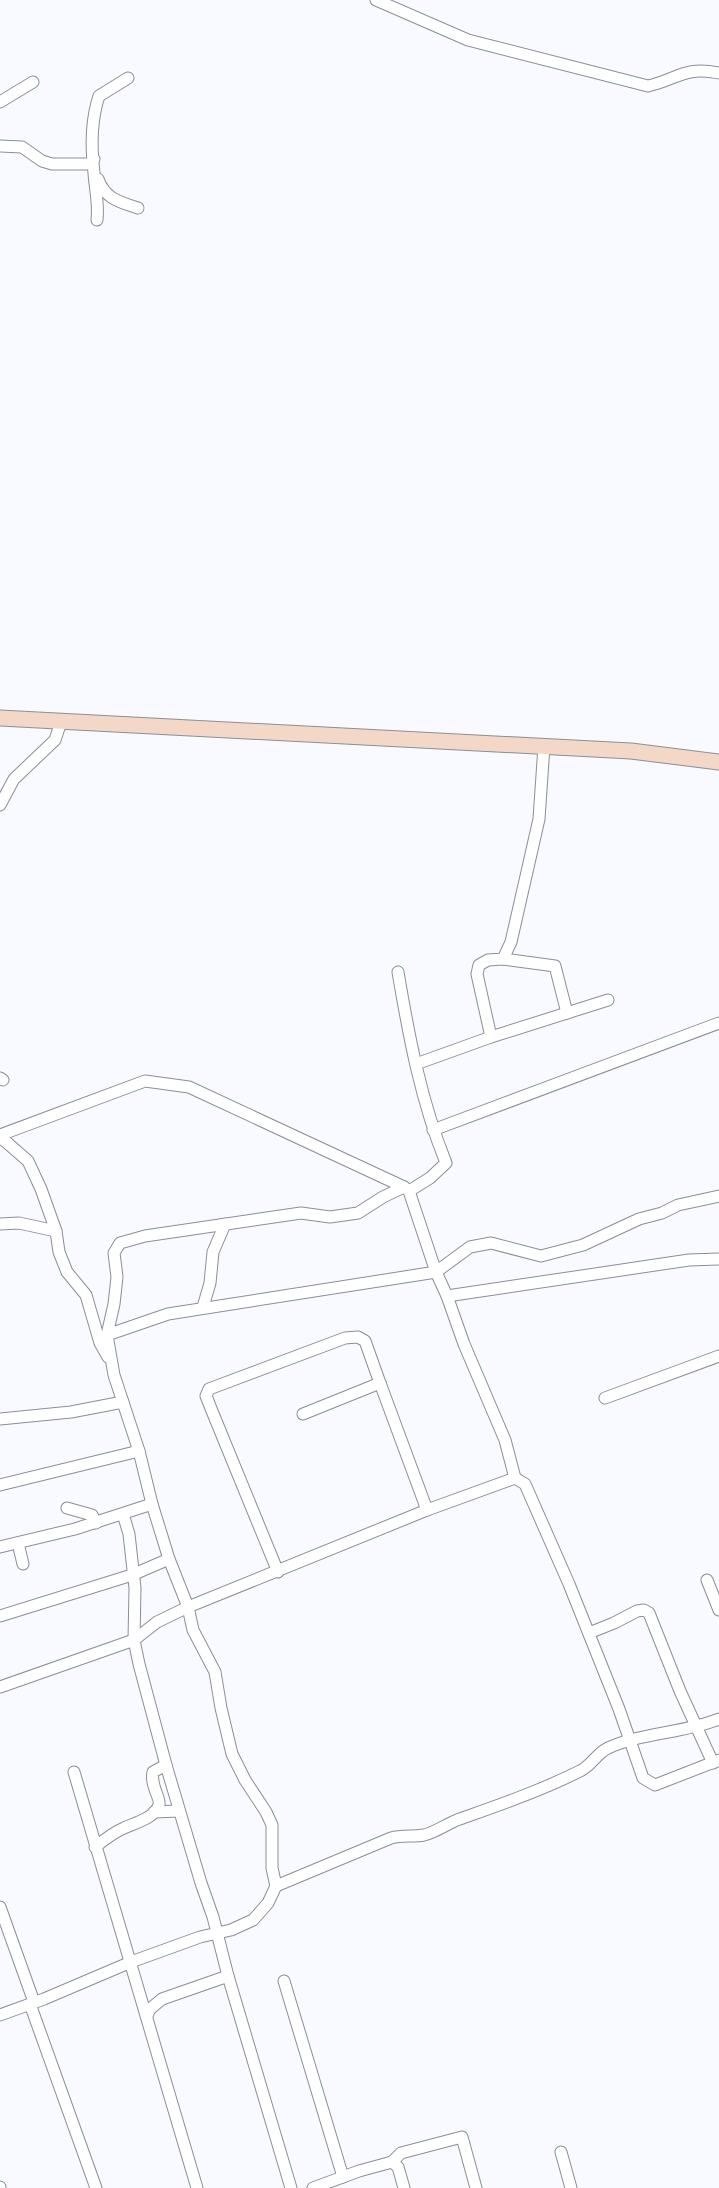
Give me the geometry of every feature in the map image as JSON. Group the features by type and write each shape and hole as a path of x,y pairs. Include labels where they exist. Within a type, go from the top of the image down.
{"main road":[{"path":"0,718 631,751 719,762"}],"street":[{"path":"376,0 468,40 648,86 663,82 688,71 719,73"},
{"path":"97,220 98,210 94,162 93,112 99,96 128,78"},
{"path":"0,102 33,82"},
{"path":"0,146 22,147 42,161 52,164 90,164 94,162"},
{"path":"94,162 102,191 115,200 138,208"},
{"path":"0,805 14,779 55,740 61,722"},
{"path":"503,959 511,942 539,819 544,746"},
{"path":"492,1037 477,974 479,965 488,960 503,959 555,966 567,1013"},
{"path":"0,2015 131,1962 200,1937 231,1930 253,1920 268,1904 276,1886 272,1868 272,1825 266,1812 245,1780 232,1754 221,1708 215,1672 193,1630 188,1607 152,1504 139,1451 112,1364 107,1335 114,1304 117,1277 114,1253 120,1243 145,1236 301,1213 330,1217 358,1213 383,1197 406,1189 430,1178 446,1163 433,1130 416,1064 398,972"},
{"path":"416,1064 492,1037 608,1000"},
{"path":"433,1130 719,1023"},
{"path":"0,1137 145,1081 189,1087 406,1189 464,1344 505,1440 515,1478 525,1484 589,1633 619,1708 629,1741 643,1778 655,1785 716,1762 680,1690 649,1613 644,1610 637,1610 614,1623 589,1633"},
{"path":"0,1137 28,1161 41,1189 56,1230 59,1252 67,1272 86,1296 100,1343 112,1364"},
{"path":"107,1335 168,1314 203,1307 436,1272 470,1247 491,1243 541,1256 583,1245 639,1219 662,1213 678,1205 719,1196"},
{"path":"0,1224 19,1223 56,1230"},
{"path":"203,1307 210,1283 213,1252 225,1224"},
{"path":"447,1296 689,1260 719,1259"},
{"path":"278,1572 206,1396 209,1389 345,1338 358,1336 365,1341 427,1510"},
{"path":"605,1398 719,1356"},
{"path":"303,1414 380,1382"},
{"path":"0,1419 71,1412 123,1402"},
{"path":"0,1485 139,1451"},
{"path":"0,1687 134,1640 157,1622 188,1607 278,1572 427,1510 515,1478"},
{"path":"0,1547 96,1523 152,1504"},
{"path":"67,1508 92,1515 96,1523"},
{"path":"123,1514 128,1534 136,1604 134,1640 139,1664 179,1811 217,1934 291,2188"},
{"path":"18,1543 23,1564"},
{"path":"0,1616 132,1575 170,1559"},
{"path":"707,1580 719,1610"},
{"path":"276,1886 391,1838 432,1832 452,1822 549,1786 584,1769 607,1748 629,1741 698,1727 719,1719"},
{"path":"95,1847 123,1828 139,1822 154,1812 159,1806 159,1801 151,1780 153,1772 166,1765"},
{"path":"74,1772 197,2188"},
{"path":"154,1812 179,1811"},
{"path":"0,1907 96,2188"},
{"path":"146,2016 155,2003 162,1999 228,1976"},
{"path":"284,1981 343,2177"},
{"path":"318,2187 343,2177 392,2162 401,2153 462,2137 476,2188"},
{"path":"562,2152 571,2188"},
{"path":"392,2162 398,2167 404,2188"}]}
